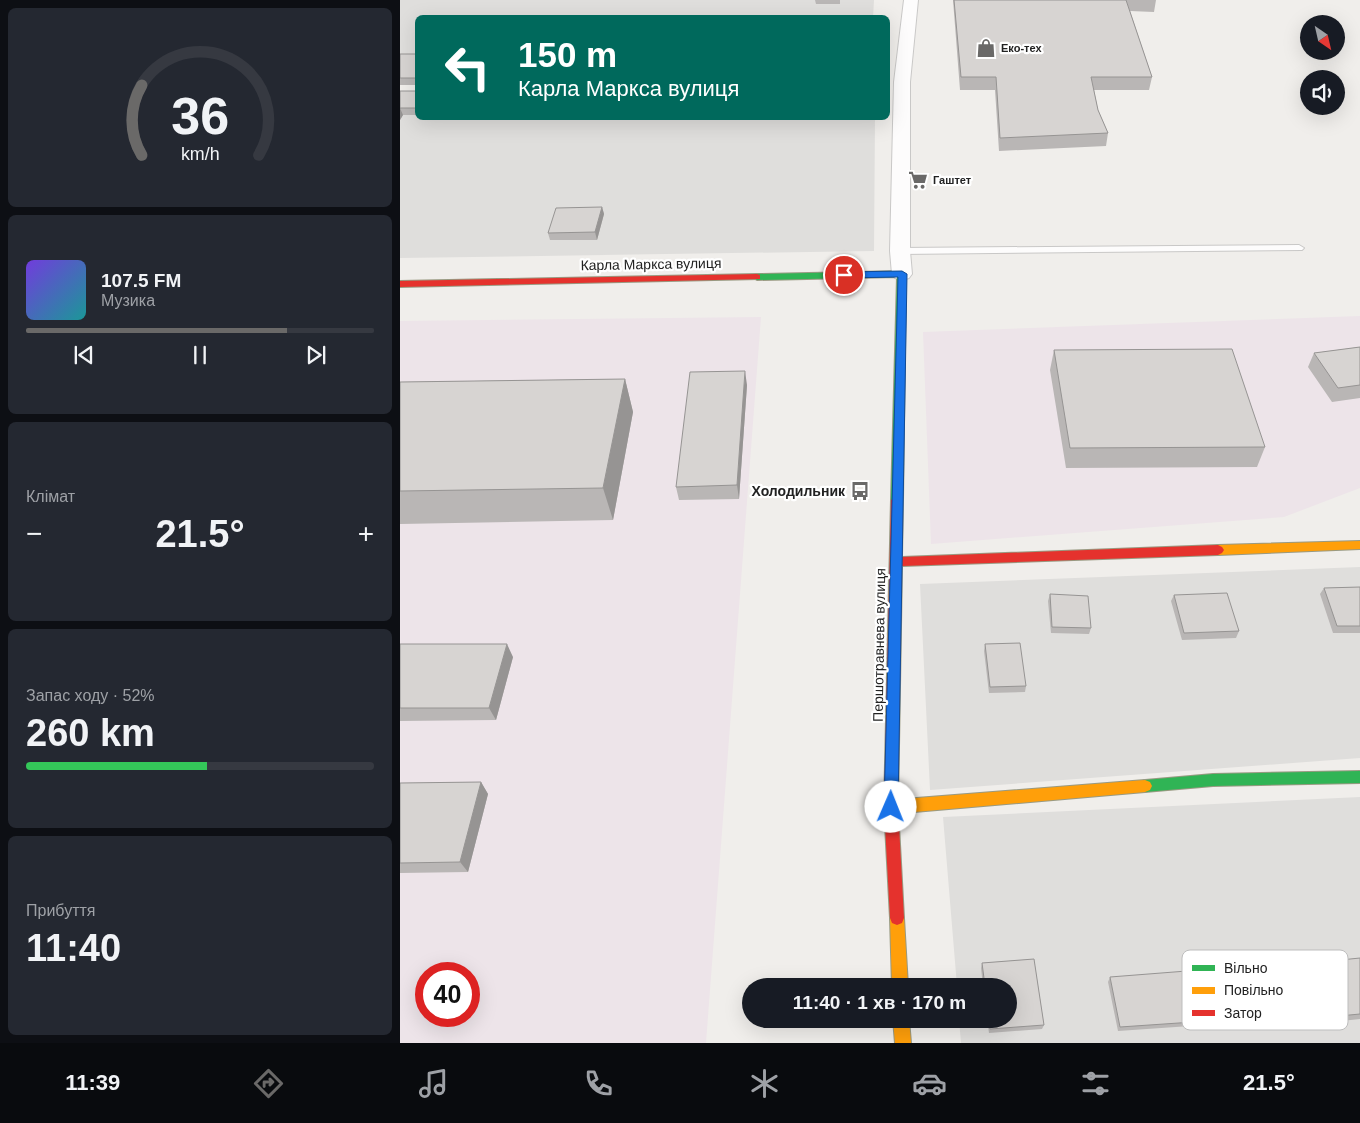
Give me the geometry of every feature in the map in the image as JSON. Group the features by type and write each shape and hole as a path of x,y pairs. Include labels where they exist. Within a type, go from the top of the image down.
{"street":[{"path":"902,274 895,82 911,0"},
{"name":"Карла Маркса вулиця","path":"400,284 902,274"},
{"name":"Першотравнева вулиця","path":"900,978 891,807 902,274"},
{"path":"896,562 1360,545"},
{"path":"891,807 1213,780 1360,777"},
{"path":"902,1028 903,1043"}],"lane":[{"path":"900,251 1300,248"}],"shaded area":[{"path":"400,0 874,0 873,15 415,15 415,80 400,80"},
{"path":"400,101 415,101 415,120 875,120 874,251 400,258"},
{"path":"1360,316 1360,488 1284,517 931,544 923,332"},
{"path":"761,317 706,1043 400,1043 400,321"},
{"path":"1360,567 1360,758 930,790 920,584"},
{"path":"1360,797 1360,1043 961,1043 960,1028 1017,1028 1017,978 956,978 943,817"}],"building":[{"path":"954,0 1126,0 1152,77 1091,77 1098,110 1108,133 1000,138 996,77 961,77"},
{"path":"400,54 415,54 415,78 400,78"},
{"path":"400,91 415,91 415,108 400,108"},
{"path":"602,207 595,232 548,233 556,208"},
{"path":"1360,347 1360,385 1338,388 1314,353"},
{"path":"1232,349 1265,447 1070,448 1054,350"},
{"path":"745,371 737,485 676,487 690,372"},
{"path":"625,379 603,488 400,491 400,382"},
{"path":"1360,587 1360,626 1337,626 1324,588"},
{"path":"1227,593 1239,631 1184,633 1174,595"},
{"path":"1050,594 1088,596 1091,628 1052,627"},
{"path":"1020,643 1026,686 990,687 985,644"},
{"path":"400,644 507,644 489,708 400,708"},
{"path":"481,782 460,862 400,863 400,783"},
{"path":"1360,958 1360,1014 1348,1015 1348,959"},
{"path":"1034,959 1044,1025 1017,1027 1017,978 984,978 982,963"},
{"path":"1182,971 1182,1023 1120,1027 1110,977"}],"traffic: fast":[{"path":"757,277 902,274 897,500"},
{"path":"1145,786 1213,780 1360,777"}],"traffic: slow":[{"path":"1218,550 1360,545"},
{"path":"891,807 1145,786"},
{"path":"897,918 900,978"},
{"path":"902,1028 903,1043"}],"traffic: jam":[{"path":"400,284 757,277"},
{"path":"897,500 891,807 897,918"},
{"path":"896,562 1218,550"}],"place":[{"name":"Еко-тех","path":"986,48"},
{"name":"Гаштет","path":"918,180"},
{"name":"Холодильник","path":"860,491"}],"route":[{"path":"844,275 902,274 891,807"}]}
